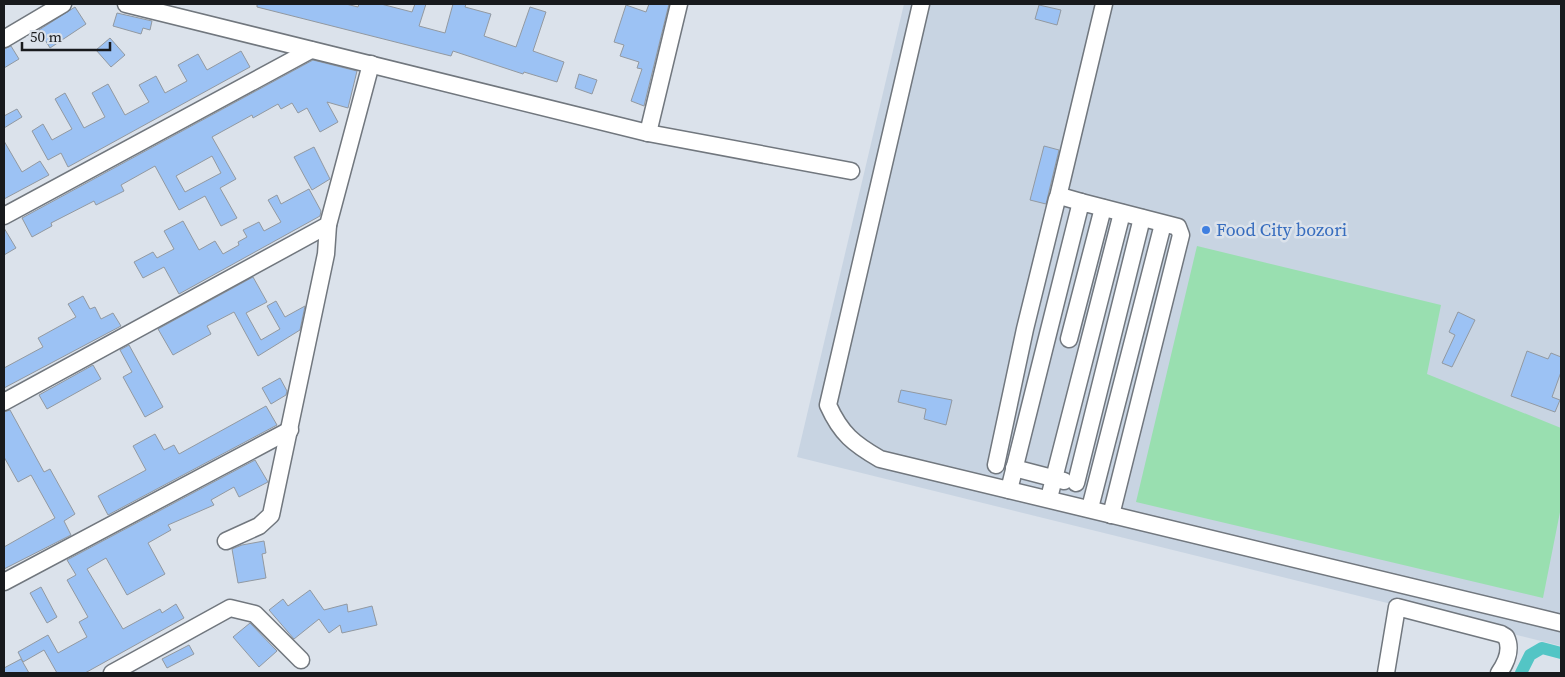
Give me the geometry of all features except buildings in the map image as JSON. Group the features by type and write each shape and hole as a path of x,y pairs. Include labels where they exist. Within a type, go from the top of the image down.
{"street":[{"path":"4,39 63,4"},
{"path":"126,4 648,133 851,171"},
{"path":"648,133 679,4"},
{"path":"921,4 828,405 836,424 854,444 880,459 1049,498 1111,515 1561,623"},
{"path":"996,464 1025,329 1104,4"},
{"path":"4,216 311,50"},
{"path":"226,542 259,526 271,515 326,254 328,225 371,64"},
{"path":"1058,197 1178,228 1181,235 1111,515"},
{"path":"1009,490 1081,202"},
{"path":"1069,339 1103,208"},
{"path":"1049,498 1122,213"},
{"path":"1076,483 1142,218"},
{"path":"1090,508 1163,224"},
{"path":"4,402 328,225"},
{"path":"1025,329 1150,360"},
{"path":"4,582 290,430"},
{"path":"1014,468 1095,489"},
{"path":"1386,673 1397,607 1501,634 1506,637 1509,647 1505,664 1500,673"},
{"path":"112,673 230,608 256,614 301,660"}],"shaded area":[{"name":"Food City bozori","path":"904,4 1561,4 1561,646 797,457"}],"green space":[{"path":"1197,246 1441,305 1427,374 1561,428 1561,507 1543,598 1136,502"}],"waterway":[{"path":"1521,673 1530,655 1542,648 1561,653"}],"place":[{"name":"Food City bozori","path":"1206,230"}]}
